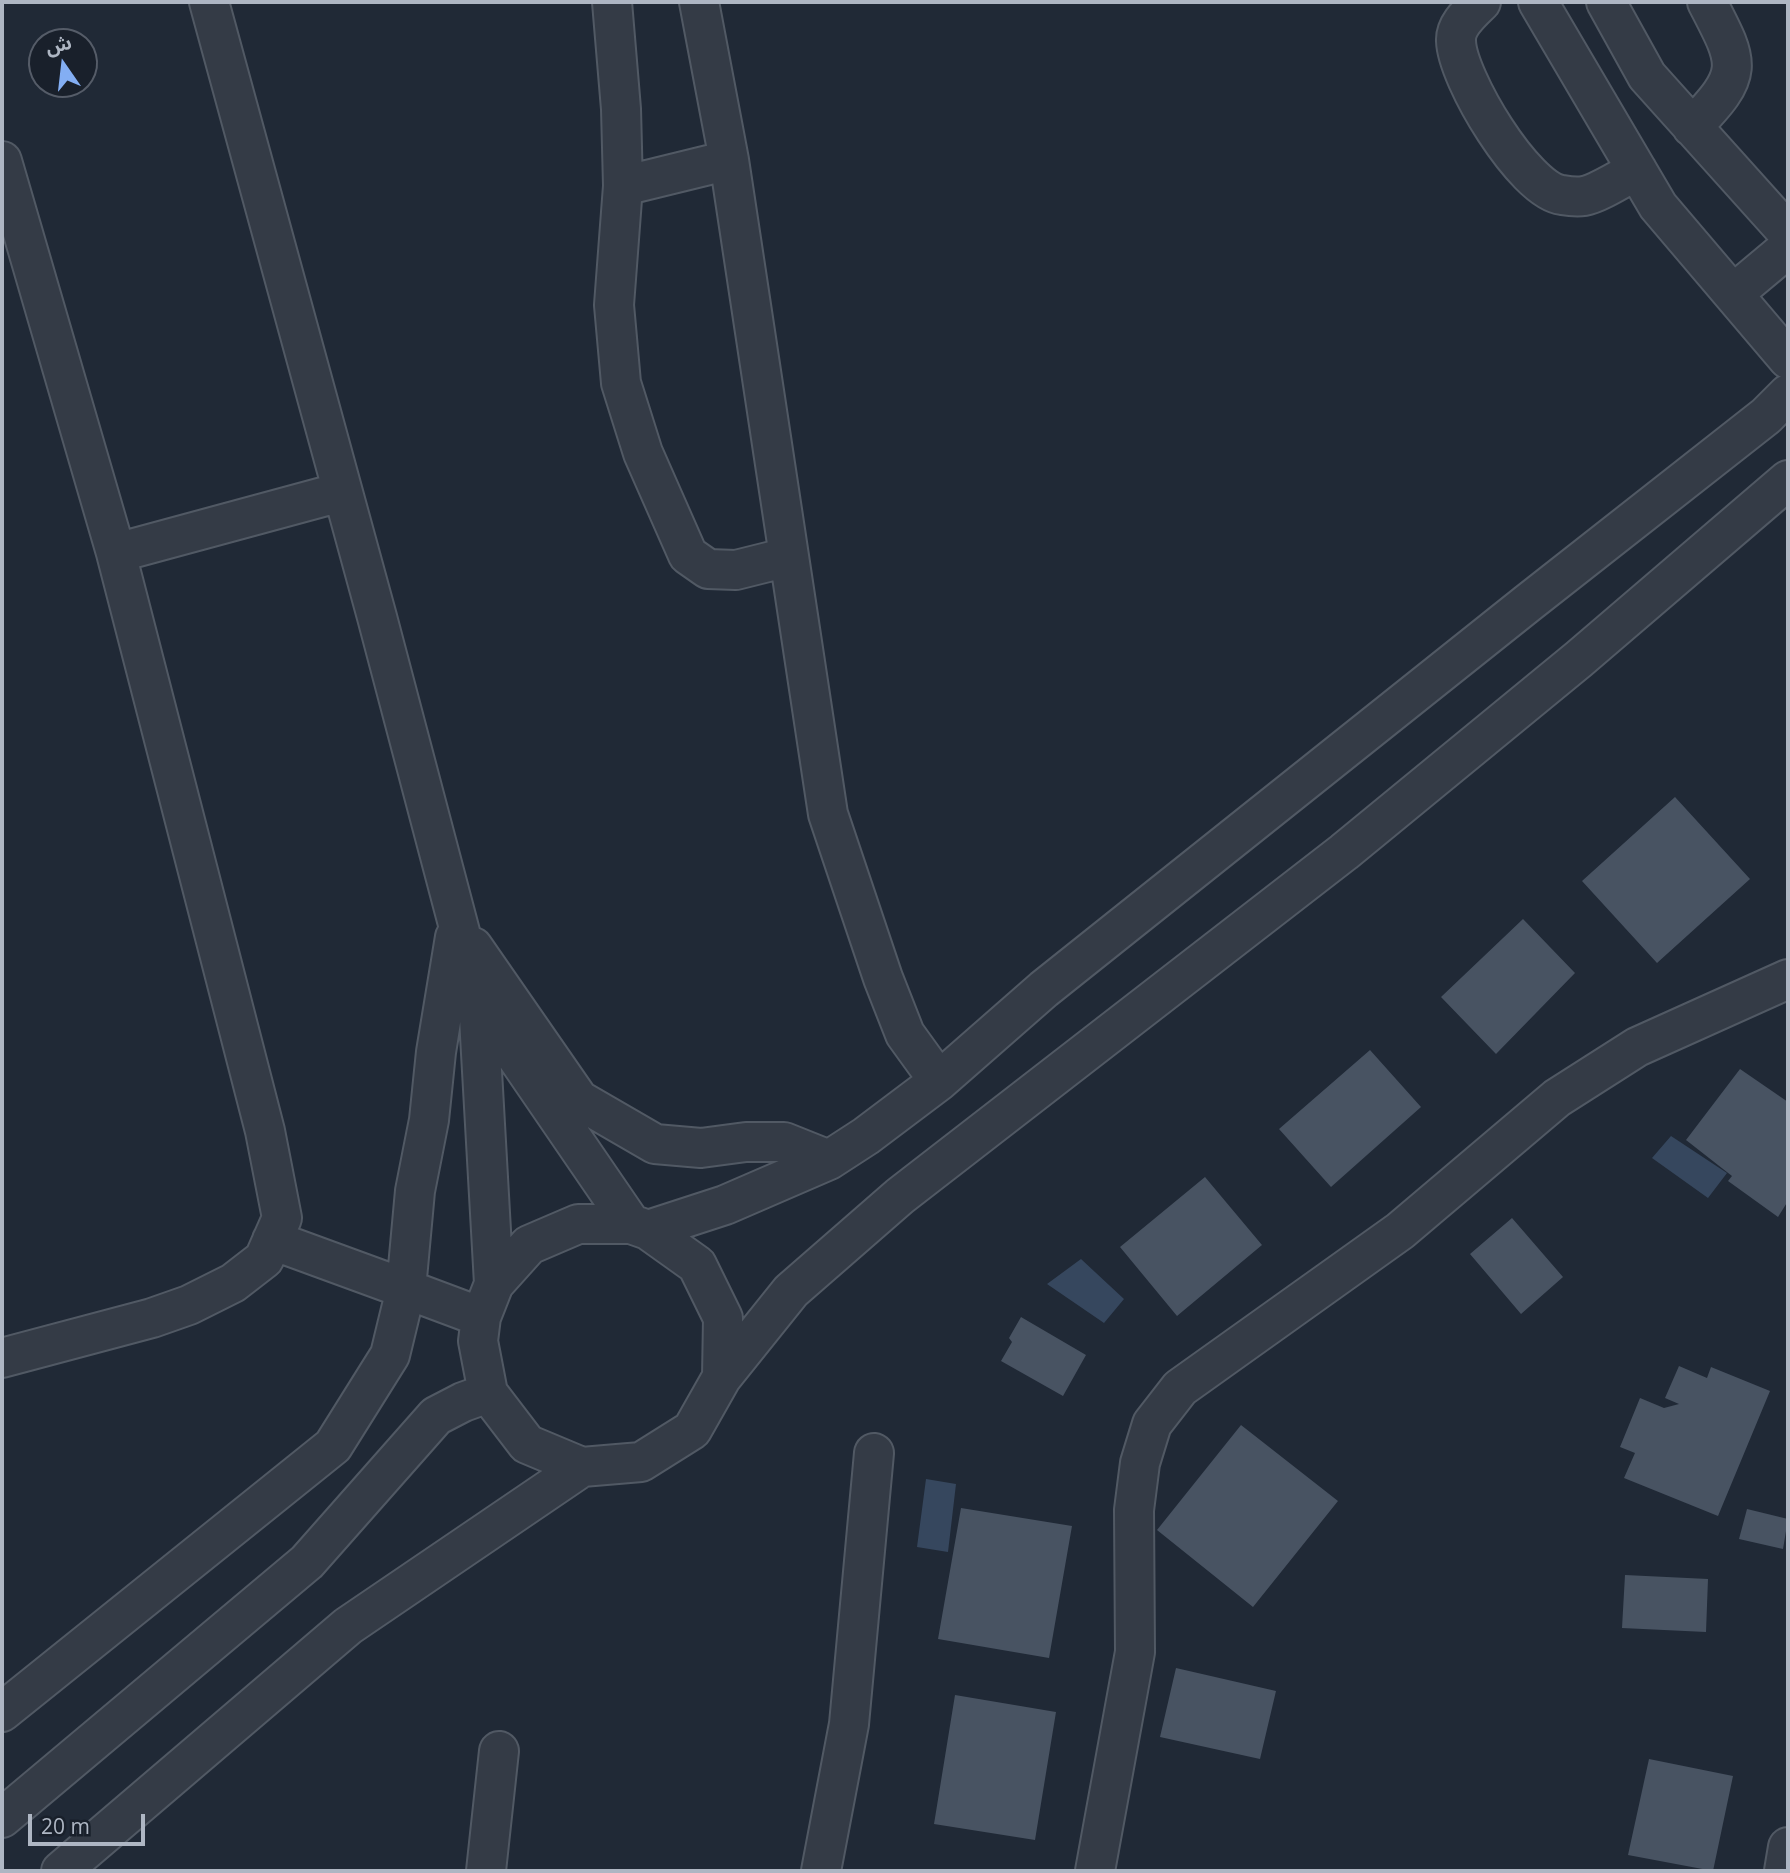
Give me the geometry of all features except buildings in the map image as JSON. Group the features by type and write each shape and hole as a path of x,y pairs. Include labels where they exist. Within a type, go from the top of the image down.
{"street":[{"path":"209,2 377,617 478,1000 487,1300 478,1340 488,1393 527,1444 582,1467 641,1462 692,1430 722,1377 791,1291 900,1196 1344,852 1579,659 1788,480"},
{"path":"612,2 621,108 623,186 614,305 621,383 643,453 688,555 708,569 736,570 788,557"},
{"path":"699,2 729,160 828,814 883,978 905,1034 939,1081"},
{"path":"1481,2 1463,19 1455,40 1467,81 1510,153 1535,181 1559,195 1584,196 1637,170"},
{"path":"1538,2 1658,206 1788,359"},
{"path":"1606,2 1647,76 1788,233"},
{"path":"1692,127 1713,106 1734,69 1730,44 1707,2"},
{"path":"623,186 729,160"},
{"path":"2,161 116,553 265,1131 282,1218 264,1259 233,1283 189,1305 152,1318 2,1359"},
{"path":"1733,294 1788,248"},
{"path":"487,1300 529,1245 578,1224 639,1227 725,1205 829,1160 866,1136 939,1081 1044,989 1766,416 1788,394"},
{"path":"116,553 341,492"},
{"path":"457,925 579,1100 655,1144 701,1148 746,1142 784,1142 829,1160"},
{"path":"2,1712 333,1446 390,1355 407,1289 415,1191 429,1120 436,1052 457,925"},
{"path":"1095,1871 1135,1652 1134,1510 1140,1463 1152,1424 1180,1388 1400,1231 1557,1098 1637,1047 1788,979"},
{"path":"478,1000 639,1227 696,1265 723,1318 722,1377"},
{"path":"272,1240 407,1289 487,1300"},
{"path":"2,1818 307,1562 436,1416 488,1393"},
{"path":"821,1871 849,1724 874,1453"},
{"path":"61,1871 348,1626 582,1467"},
{"path":"486,1871 499,1751"},
{"path":"1784,1871 1788,1847"}],"water":[{"path":"1671,1136 1727,1173 1708,1198 1652,1158"},
{"path":"1081,1259 1124,1299 1104,1323 1047,1284"},
{"path":"926,1479 956,1484 948,1552 917,1547"}]}
